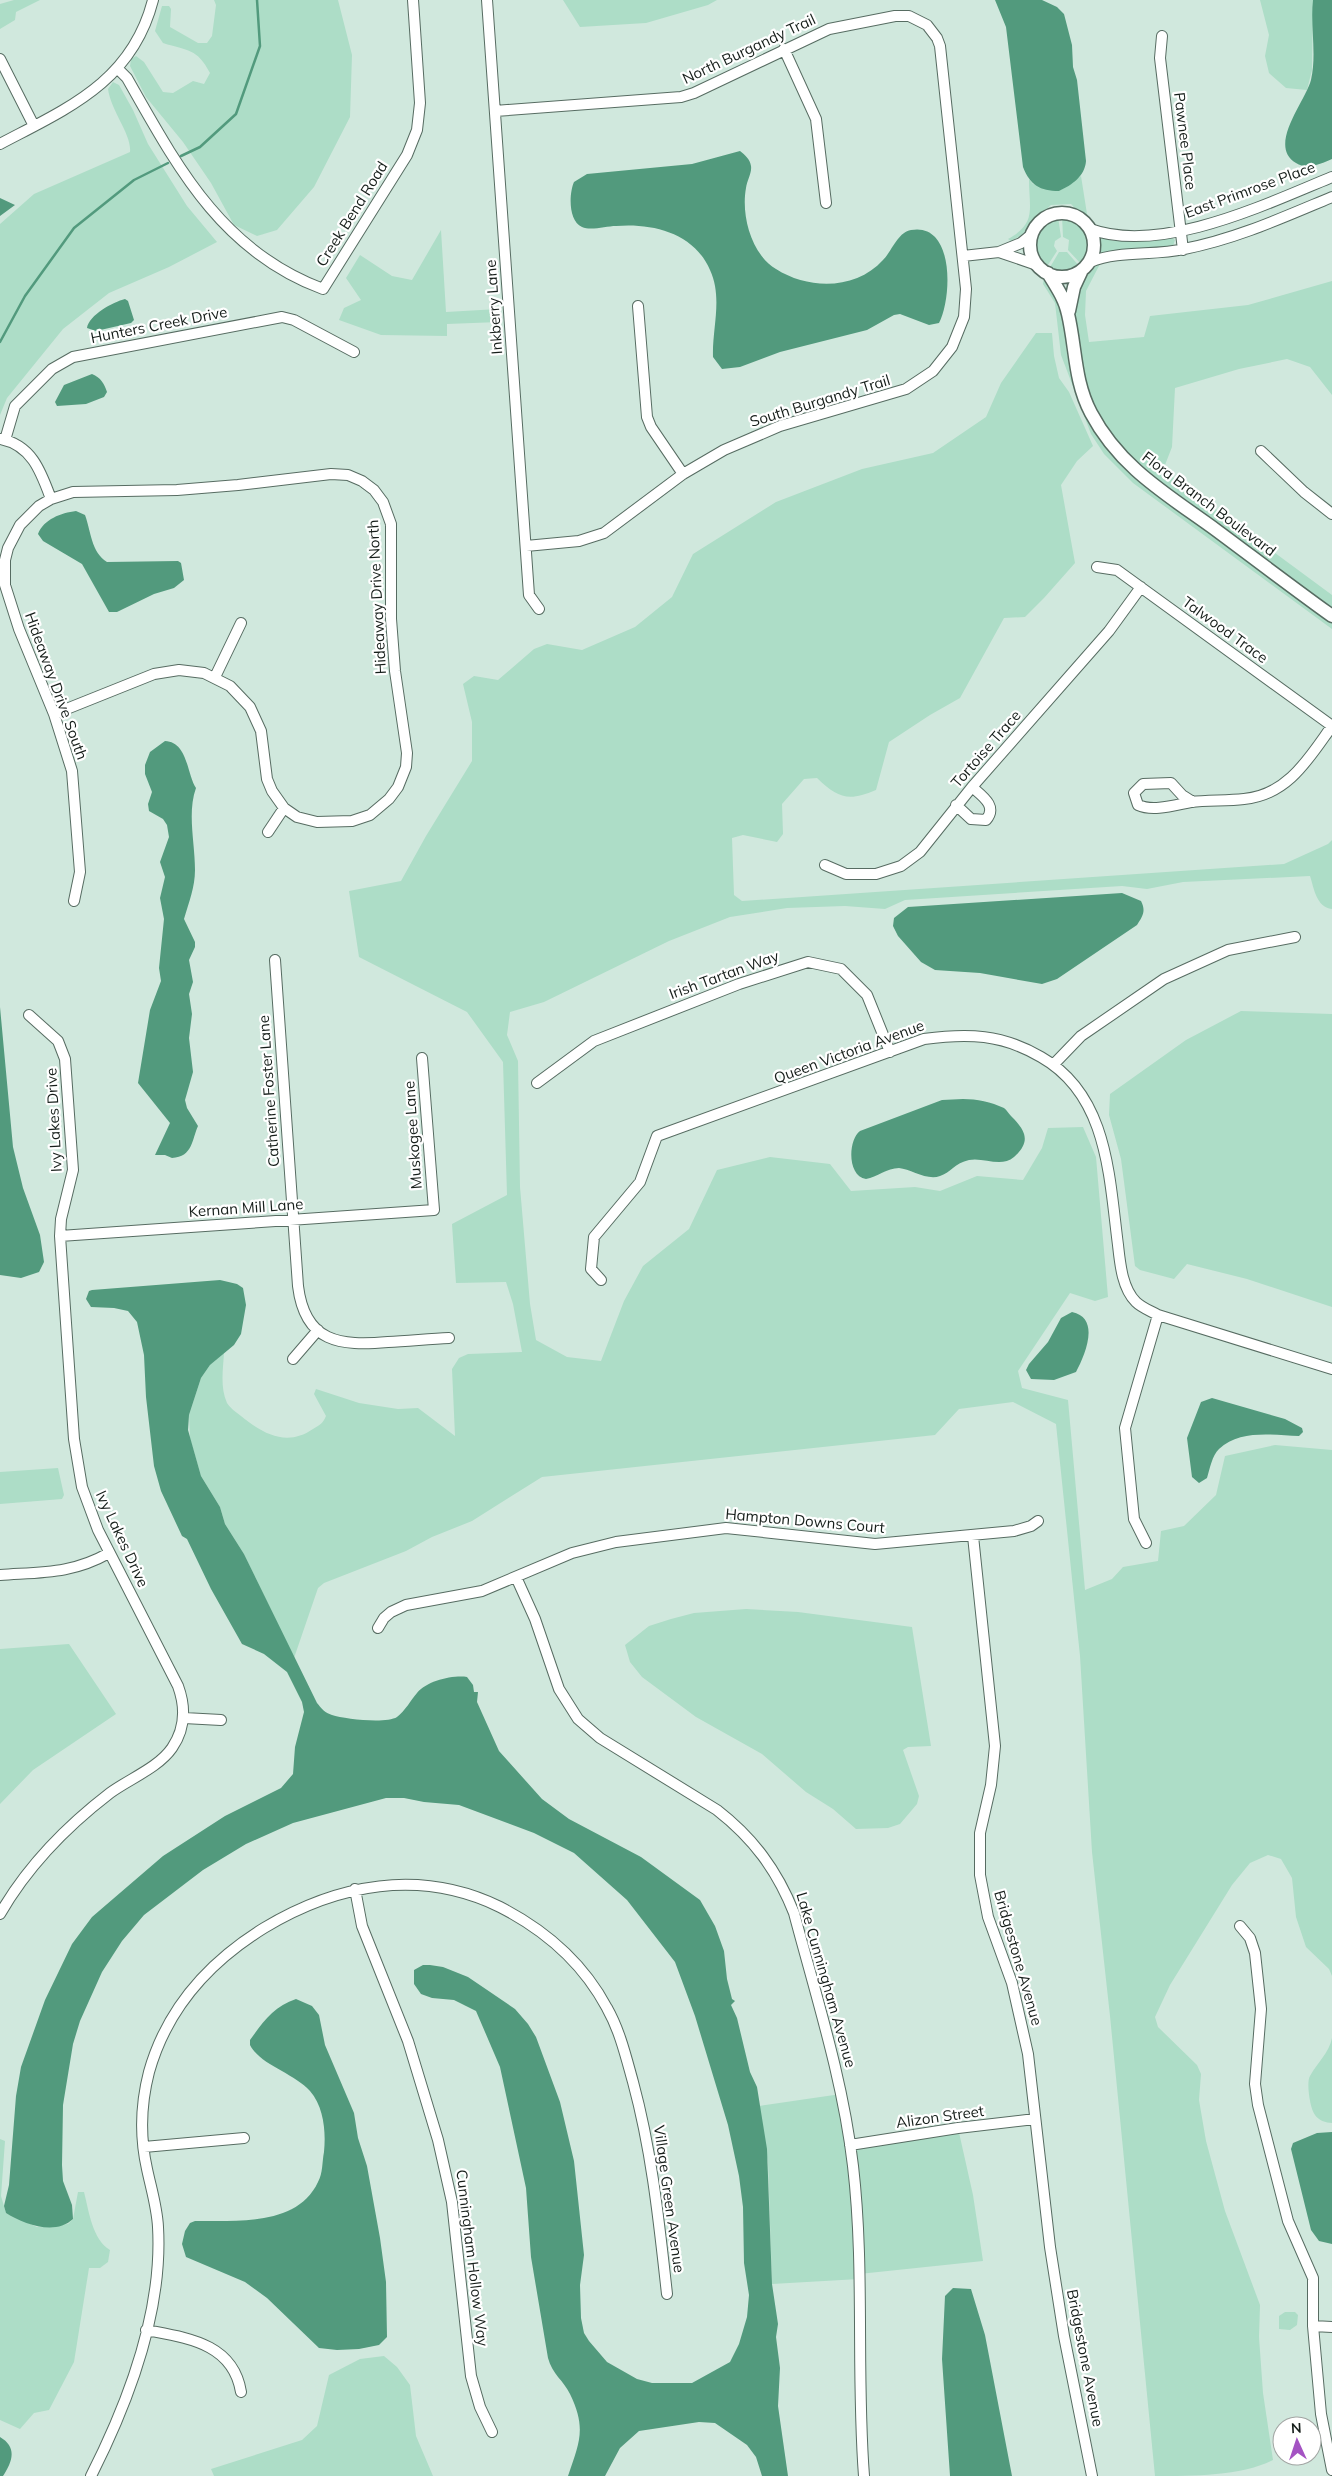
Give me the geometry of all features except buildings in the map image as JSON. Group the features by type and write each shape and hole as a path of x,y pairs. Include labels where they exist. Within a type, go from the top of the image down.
{"street":[{"path":"0,144 90,95 118,69 139,38 153,0"},
{"name":"Creek Bend Road","path":"118,69 127,78 181,171 220,220 252,250 290,274 323,289 406,155 417,130 420,103 414,0"},
{"name":"Inkberry Lane","path":"487,0 529,595 539,609"},
{"name":"North Burgandy Trail","path":"495,110 681,97 694,93 829,29 900,16 919,20 933,31 940,46 963,256"},
{"name":"Pawnee Place","path":"1162,36 1160,58 1183,250"},
{"path":"784,49 816,119 826,203"},
{"path":"0,59 34,126"},
{"name":"East Primrose Place","path":"1090,229 1120,237 1181,231 1210,224 1264,205 1332,177"},
{"path":"963,256 998,252 1021,243 1032,234 1043,219 1060,213 1080,219 1090,229 1094,242 1090,262 1108,256 1183,250 1234,236 1332,197"},
{"path":"1032,234 1031,250 1037,264"},
{"path":"998,252 1037,264"},
{"name":"South Burgandy Trail","path":"526,546 579,542 604,534 683,474 724,450 780,426 892,395 920,381 943,360 959,332 966,304 963,256"},
{"name":"Flora Branch Boulevard","path":"1068,314 1074,287 1081,272 1090,262"},
{"name":"Flora Branch Boulevard","path":"1037,264 1048,273 1060,292 1068,314 1075,368 1084,397 1104,434 1124,460 1156,487 1332,616"},
{"path":"1048,273 1061,277 1081,272"},
{"path":"638,306 647,417 651,427 683,474"},
{"name":"Hunters Creek Drive","path":"2,439 15,406 52,369 73,357 282,317 294,320 354,352"},
{"path":"2,439 24,450 35,462 51,499"},
{"path":"1261,451 1304,492 1332,514"},
{"name":"Hideaway Drive North","path":"51,499 84,491 186,489 331,474 356,478 368,486 379,496 387,509 391,524 393,645 407,753 404,774 390,798 379,808 359,819 335,823 308,822 284,808 272,792 267,779 264,744 256,718 239,694 215,677 191,671 160,673 54,714"},
{"name":"Hideaway Drive South","path":"51,499 28,515 20,526 8,548 4,572 8,598 67,750 74,786 80,872 74,901"},
{"name":"Talwood Trace","path":"1096,567 1117,570 1332,726"},
{"name":"Tortoise Trace","path":"825,865 846,874 876,874 901,866 920,852 972,787 1108,632 1141,587"},
{"path":"215,677 241,623"},
{"path":"1193,802 1182,795 1171,783 1143,784 1134,793 1135,801 1143,808 1193,802 1255,798 1279,788 1298,772 1332,726"},
{"path":"956,806 971,819 986,820 990,815 991,807 987,800 972,787"},
{"path":"268,832 284,808"},
{"path":"1054,1064 1081,1036 1164,980 1228,950 1295,937"},
{"name":"Catherine Foster Lane","path":"275,960 299,1299 308,1319 318,1330"},
{"name":"Irish Tartan Way","path":"537,1084 594,1041 739,984 808,962 841,968 867,995 890,1052"},
{"name":"Ivy Lakes Drive","path":"0,1914 20,1885 54,1843 74,1823 116,1789 167,1754 176,1742 184,1718 183,1704 178,1686 93,1519 77,1464 60,1236 62,1219 73,1176 65,1059 58,1041 29,1014"},
{"name":"Queen Victoria Avenue","path":"601,1280 591,1269 594,1237 640,1182 657,1136 924,1039 957,1034 990,1037 1021,1045 1054,1064 1081,1093 1101,1132 1109,1174 1121,1272 1135,1301 1158,1315 1332,1369"},
{"name":"Muskogee Lane","path":"422,1058 434,1210"},
{"name":"Kernan Mill Lane","path":"60,1236 434,1210"},
{"path":"1146,1543 1134,1520 1125,1428 1158,1315"},
{"path":"293,1359 318,1330 338,1342 360,1344 449,1338"},
{"name":"Hampton Downs Court","path":"378,1628 384,1618 391,1612 406,1605 482,1591 572,1553 595,1546 706,1530 745,1529 875,1544 973,1536 1024,1529 1038,1521"},
{"name":"Bridgestone Avenue","path":"973,1536 995,1746 991,1785 980,1833 980,1875 988,1916 1012,1983 1022,2020 1032,2080 1035,2120 1056,2290 1092,2476"},
{"path":"0,1575 71,1570 89,1564 109,1553"},
{"name":"Lake Cunningham Avenue","path":"516,1577 534,1619 559,1689 578,1719 600,1738 717,1810 734,1823 751,1839 776,1873 786,1892 796,1922 839,2084 850,2145 858,2243 860,2379 864,2476"},
{"path":"184,1718 221,1720"},
{"name":"Village Green Avenue","path":"91,2476 121,2411 146,2330 152,2299 158,2246 155,2202 144,2147 143,2107 154,2058 169,2022 195,1984 234,1948 288,1914 306,1905 355,1890 389,1886 440,1888 480,1899 519,1917 538,1929 572,1959 585,1974 614,2022 641,2111 654,2176 667,2294"},
{"name":"Cunningham Hollow Way","path":"355,1890 362,1926 420,2075 440,2148 455,2221 471,2376 480,2407 492,2432"},
{"path":"1240,1926 1250,1938 1254,1953 1261,2009 1256,2084 1258,2105 1288,2220 1313,2278 1313,2326 1321,2414 1332,2470"},
{"name":"Alizon Street","path":"850,2145 958,2128 1035,2120"},
{"path":"144,2147 244,2138"},
{"path":"1313,2326 1332,2327"},
{"path":"146,2330 188,2339 212,2349 230,2363 237,2372 241,2392"}],"shaded area":[{"path":"14,0 40,0 16,12 15,20 0,29 0,4"},
{"path":"214,0 338,0 352,55 350,117 314,187 277,230 257,236 234,225 211,183 183,142 146,97 130,66 131,59 136,56 144,62 163,92 173,93 193,81 204,84 210,73 201,59 185,49 163,43 155,31 162,6 169,6 171,9 170,27 198,43 207,43 212,36 216,5"},
{"path":"563,0 717,0 708,5 646,23 580,27"},
{"path":"995,0 1042,0 1057,7 1064,14 1072,45 1073,67 1077,80 1086,161 1080,176 1069,186 1059,191 1046,190 1036,186 1032,183 1023,167 1006,27"},
{"path":"1260,0 1313,0 1312,70 1307,90 1286,88 1269,73 1265,56 1269,35"},
{"path":"1313,0 1332,0 1332,159 1319,164 1305,166 1296,163 1288,155 1285,146 1290,123 1311,80 1313,70"},
{"path":"113,82 119,85 133,110 148,144 187,206 217,242 169,267 109,293 63,329 7,398 0,415 0,224 34,194 130,152 128,138 113,106 108,89"},
{"path":"740,151 748,159 751,166 745,199 747,222 754,244 767,262 789,276 803,281 832,284 846,282 872,270 883,260 906,231 925,231 936,238 943,250 946,264 946,297 939,323 929,325 900,314 894,315 867,330 780,352 740,367 722,369 713,357 716,313 714,281 703,257 694,247 671,233 658,229 644,226 586,228 577,224 574,219 571,206 572,187 574,182 587,174 692,164"},
{"path":"1081,176 1087,214 1098,229 1090,225 1071,204 1051,205 1034,220 1022,235 1011,241 1008,239 1024,227 1027,221 1030,207 1029,179 1033,184 1059,191"},
{"path":"0,198 15,205 0,216"},
{"path":"1062,216 1078,222 1088,234 1089,250 1087,258 1082,265 1068,250 1069,240 1063,237"},
{"path":"1058,217 1061,237 1055,241 1054,246 1057,251 1046,268 1036,253 1034,246 1035,238 1042,225"},
{"path":"441,230 446,312 498,309 499,322 447,324 447,336 381,335 339,320 344,308 361,300 346,278 360,255 392,276 412,280"},
{"path":"1170,236 1175,240 1173,246 1098,254 1099,237 1114,241"},
{"path":"1059,252 1067,252 1080,267 1062,273 1049,269"},
{"path":"1101,262 1086,291 1085,315 1089,342 1144,337 1150,316 1248,305 1332,281 1332,395 1310,367 1287,359 1239,369 1175,388 1172,447 1163,470 1332,595 1332,609 1160,484 1127,456 1107,430 1084,382 1074,309 1077,295 1085,276 1089,270"},
{"path":"1044,277 1048,280 1063,313 1067,354 1078,398 1097,433 1332,622 1332,629 1133,483 1104,454 1091,434 1061,355 1055,303 1043,284"},
{"path":"125,299 128,301 134,320 131,323 96,331 87,328 92,318 97,314 108,306"},
{"path":"1036,333 1052,333 1054,356 1059,378 1069,392 1093,446 1077,461 1061,485 1075,563 1025,617 1004,618 960,698 889,742 876,790 858,796 844,796 831,790 817,778 804,779 782,804 783,834 777,842 743,835 732,838 734,895 742,901 1284,864 1328,844 1332,840 1332,909 1322,905 1319,901 1310,876 1183,882 1147,889 1122,886 905,900 885,909 845,906 787,908 730,917 669,941 544,1002 510,1012 507,1035 518,1061 520,1187 530,1304 536,1340 567,1357 601,1361 624,1301 643,1266 689,1229 717,1170 770,1157 830,1164 851,1191 915,1187 940,1191 977,1176 1023,1180 1042,1148 1048,1128 1083,1127 1096,1157 1108,1297 1095,1301 1070,1293 1018,1371 1022,1388 1068,1400 1085,1590 1112,1579 1123,1567 1158,1561 1161,1531 1184,1526 1216,1495 1225,1456 1275,1445 1332,1450 1332,1976 1329,1969 1306,1947 1296,1917 1292,1878 1281,1859 1268,1855 1250,1863 1232,1885 1170,1985 1155,2017 1158,2027 1197,2065 1201,2074 1199,2100 1206,2141 1225,2211 1260,2305 1259,2337 1263,2393 1272,2460 1247,2469 1217,2474 1155,2476 1092,1852 1080,1656 1056,1424 1013,1402 959,1409 935,1435 542,1477 472,1521 432,1537 406,1551 324,1583 318,1588 294,1658 244,1554 225,1524 220,1507 201,1476 190,1438 189,1415 201,1378 210,1365 224,1353 223,1385 228,1405 258,1428 267,1433 285,1438 303,1434 321,1424 324,1420 326,1416 314,1394 316,1389 359,1403 398,1409 418,1408 455,1436 452,1369 459,1358 468,1354 522,1352 513,1304 506,1282 456,1283 452,1224 507,1195 503,1062 467,1012 359,957 349,891 401,881 472,761 472,722 463,684 474,676 498,680 534,649 547,644 582,650 635,627 672,597 693,554 776,502 862,469 933,453 986,417 1001,383"},
{"path":"92,374 100,379 105,386 107,392 104,397 86,404 57,406 55,402 64,385"},
{"path":"76,511 85,515 92,541 98,553 107,562 178,561 181,563 184,580 174,588 154,594 117,612 109,612 82,564 43,541 38,534 44,524 65,513"},
{"path":"165,741 173,743 183,753 196,788 192,808 195,876 184,919 195,942 195,947 189,960 193,982 189,994 192,1014 189,1038 193,1072 185,1100 187,1108 198,1126 188,1151 179,1157 172,1158 165,1155 155,1155 170,1123 138,1083 150,1010 161,981 159,968 164,919 160,898 165,877 160,862 169,837 167,825 163,819 149,811 148,804 152,792 145,774 145,765 150,752"},
{"path":"1122,893 1141,901 1143,913 1137,925 1057,979 1042,984 980,973 935,970 921,962 898,936 893,926 894,918 908,907"},
{"path":"0,1007 13,1147 23,1188 40,1235 44,1262 39,1272 21,1278 0,1275"},
{"path":"1241,1011 1332,1014 1332,1307 1247,1279 1187,1264 1174,1279 1140,1270 1135,1266 1121,1159 1109,1115 1110,1094 1186,1040"},
{"path":"942,1100 979,1100 1006,1110 1020,1126 1025,1141 1020,1151 1014,1157 1004,1162 969,1160 960,1163 944,1175 935,1177 924,1176 899,1168 890,1169 866,1179 855,1172 851,1157 853,1142 860,1131"},
{"path":"220,1280 237,1284 243,1288 246,1305 241,1334 234,1345 210,1365 201,1378 189,1415 188,1430 201,1476 220,1507 225,1524 244,1554 317,1703 327,1713 338,1717 365,1720 392,1719 400,1715 417,1693 427,1685 447,1678 467,1677 473,1685 474,1692 478,1692 477,1702 499,1751 542,1799 569,1819 641,1857 700,1900 715,1926 724,1951 727,1979 732,1999 735,2001 731,2005 737,2018 750,2072 757,2087 767,2149 772,2284 778,2324 776,2337 780,2368 778,2406 788,2476 762,2476 756,2457 747,2445 715,2423 699,2422 639,2431 620,2448 605,2476 568,2476 578,2445 580,2427 570,2394 552,2369 548,2358 531,2257 526,2188 500,2067 476,2011 454,2000 432,1998 421,1994 414,1984 414,1970 423,1965 430,1965 443,1967 468,1977 515,2009 536,2037 560,2102 574,2161 584,2255 580,2285 581,2318 584,2333 607,2362 637,2379 652,2383 692,2383 730,2362 739,2344 747,2317 749,2295 744,2263 743,2207 739,2176 728,2125 695,2016 675,1962 627,1900 574,1853 534,1833 459,1805 404,1798 386,1798 293,1823 246,1844 203,1870 144,1915 122,1941 102,1972 80,2021 73,2044 63,2105 62,2165 63,2181 72,2205 73,2219 57,2227 49,2227 30,2224 6,2213 4,2206 9,2185 16,2096 21,2067 45,2000 72,1944 92,1917 163,1856 225,1816 281,1788 293,1774 295,1747 304,1712 302,1702 287,1672 264,1654 242,1644 211,1589 187,1539 182,1536 161,1491 154,1466 146,1397 144,1355 137,1322 128,1311 91,1307 86,1299 89,1291 92,1290"},
{"path":"1072,1312 1081,1316 1086,1322 1088,1329 1086,1347 1076,1372 1054,1380 1031,1379 1026,1370 1029,1364 1048,1342 1061,1318"},
{"path":"1212,1398 1285,1419 1302,1428 1303,1432 1299,1436 1268,1434 1237,1438 1219,1449 1207,1478 1199,1483 1192,1477 1187,1438 1201,1402"},
{"path":"58,1468 64,1495 62,1499 0,1504 0,1472"},
{"path":"746,1609 798,1612 912,1627 931,1746 908,1747 903,1750 919,1796 917,1804 900,1824 888,1828 856,1829 833,1809 806,1792 762,1754 696,1717 642,1677 630,1662 625,1645 649,1626 694,1613"},
{"path":"69,1644 116,1714 33,1770 0,1804 0,1649"},
{"path":"296,1999 312,2006 319,2015 325,2045 354,2113 358,2138 367,2166 386,2282 387,2337 379,2345 359,2349 337,2350 319,2348 267,2298 245,2282 186,2257 182,2244 185,2231 190,2223 195,2221 246,2220 281,2214 296,2207 308,2197 320,2179 325,2136 321,2112 315,2097 295,2079 261,2058 250,2045 250,2040 275,2010"},
{"path":"1332,2038 1332,2123 1322,2121 1313,2112 1308,2084 1310,2076 1326,2053"},
{"path":"841,2094 850,2144 958,2128 973,2195 983,2261 859,2274 859,2279 772,2284 768,2163 759,2106"},
{"path":"1332,2132 1332,2244 1319,2241 1311,2230 1291,2149 1293,2143 1317,2133"},
{"path":"0,2139 5,2141 1,2196 6,2213 37,2227 68,2224 73,2219 78,2192 84,2192 95,2232 110,2250 108,2262 100,2268 89,2268 74,2362 49,2410 34,2413 20,2429 0,2420"},
{"path":"953,2288 971,2289 985,2335 1012,2476 950,2476 942,2359 945,2296"},
{"path":"1285,2312 1295,2312 1298,2315 1297,2325 1290,2330 1279,2329 1279,2316"},
{"path":"384,2356 397,2367 410,2385 416,2436 433,2476 214,2476 211,2469 302,2440 317,2426 329,2375 360,2359"},
{"path":"0,2437 9,2445 12,2455 3,2476 0,2476"}],"waterway":[{"path":"181,156 200,147 236,114 260,46 257,0"},
{"path":"0,342 25,296 74,228 134,180 168,163"}]}
